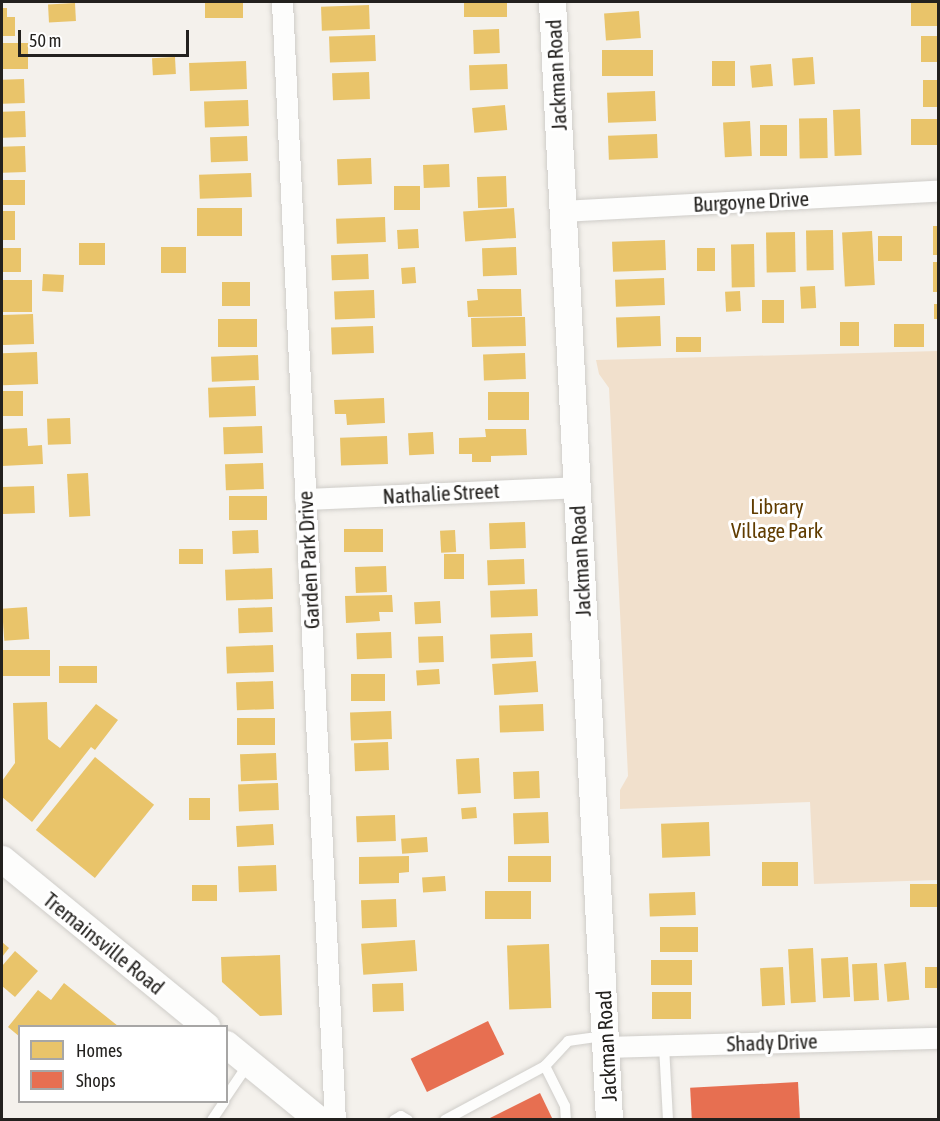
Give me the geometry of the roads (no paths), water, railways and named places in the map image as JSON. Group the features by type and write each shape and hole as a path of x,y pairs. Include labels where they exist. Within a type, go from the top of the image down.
{"street":[{"name":"Garden Park Drive","path":"282,2 335,1119"},
{"name":"Jackman Road","path":"552,2 609,1119"},
{"name":"Burgoyne Drive","path":"563,211 939,191"},
{"name":"Nathalie Street","path":"305,499 576,487"},
{"name":"Tremainsville Road","path":"2,859 205,1025"},
{"name":"Shady Drive","path":"606,1042 664,1046 939,1038"},
{"path":"228,1046 319,1119"}],"lane":[{"path":"445,1119 545,1066 568,1041 606,1042"},
{"path":"664,1046 668,1119"},
{"path":"228,1094 249,1063"},
{"path":"545,1066 565,1106 566,1119"},
{"path":"212,1119 223,1103"},
{"path":"393,1119 401,1116 408,1119"}],"park label":[{"name":"Library Village Park","path":"777,518"}]}
